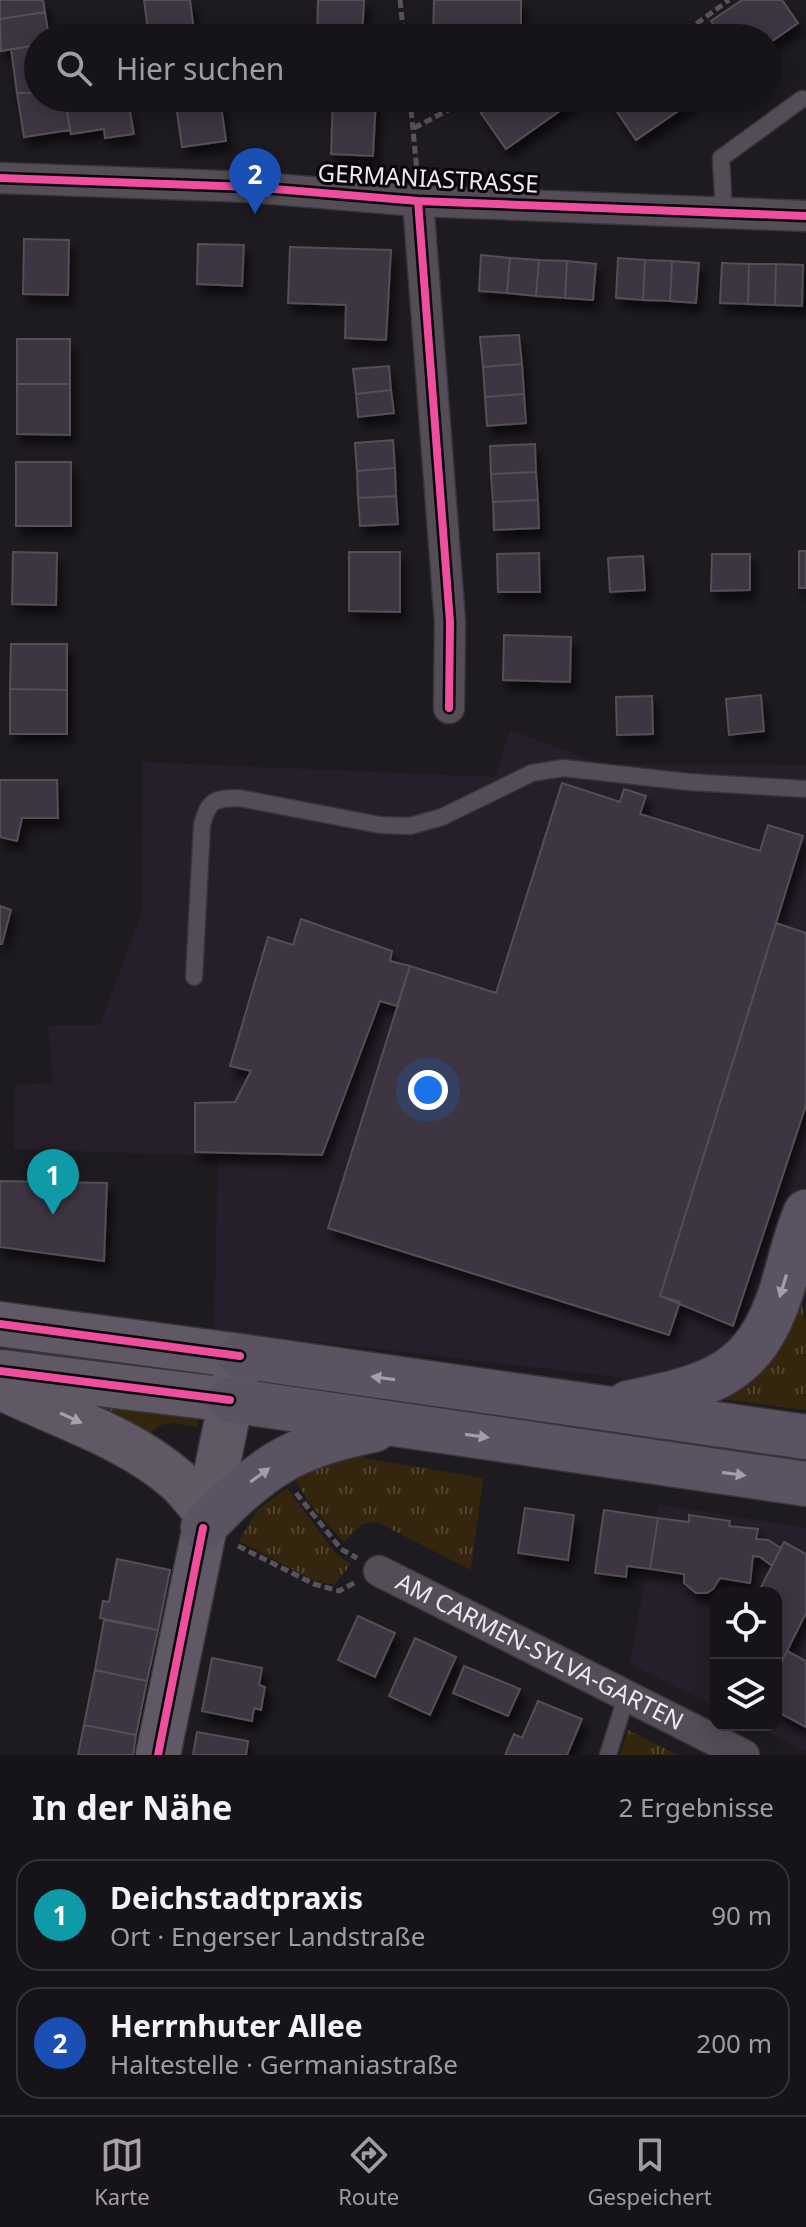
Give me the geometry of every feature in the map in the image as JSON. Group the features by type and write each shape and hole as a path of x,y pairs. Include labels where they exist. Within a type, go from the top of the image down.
{"highway":[{"path":"599,1409 708,1383 737,1365 762,1338 770,1322 806,1212"},
{"path":"240,1356 806,1437"},
{"path":"230,1400 806,1484"},
{"path":"205,1521 249,1483 290,1454 343,1436 400,1425"}],"main road":[{"path":"0,1324 240,1356 158,1755"},
{"path":"0,1371 230,1400"},
{"path":"0,1387 70,1417 177,1480 205,1521"}],"street":[{"name":"GERMANIASTRASSE","path":"0,178 250,187 418,201 806,216"},
{"path":"418,201 450,622 449,708"},
{"name":"AM CARMEN-SYLVA-GARTEN","path":"379,1571 744,1755"}],"lane":[{"path":"724,213 721,158 802,99"},
{"path":"194,977 202,825 207,807 217,799 239,798 380,825 410,826 442,817 532,773 563,768 689,782 806,789"},
{"path":"608,1755 626,1697"}],"path":[{"path":"400,0 403,24"},
{"path":"696,24 729,0"},
{"path":"412,112 418,201"},
{"path":"414,128 444,112"},
{"path":"205,1521 314,1584 339,1591 379,1571"}],"shaded area":[{"path":"510,730 601,764 806,765 806,1183 759,1307 721,1356 652,1381 214,1330 218,1156 14,1149 15,1085 53,1083 48,1025 100,1025 142,911 143,762 495,777"},
{"path":"658,1504 806,1528 806,1752 764,1731 782,1731 782,1587 710,1587 710,1704 630,1664"}],"green space":[{"path":"791,1301 801,1302 806,1323 806,1410 706,1397"},
{"path":"42,1390 198,1414 197,1427 166,1424 154,1430 142,1444"},
{"path":"363,1454 364,1458 483,1478 471,1570 377,1522 362,1524 344,1542 309,1503 288,1467"},
{"path":"287,1488 336,1554 351,1564 334,1585 315,1581 239,1541 257,1510"},
{"path":"628,1730 678,1755 620,1755"}],"building":[{"path":"0,0 43,0 45,12 0,19"},
{"path":"144,0 190,0 193,24 147,24"},
{"path":"318,0 364,0 363,24 317,24"},
{"path":"434,0 521,0 521,24 433,24"},
{"path":"742,0 782,0 798,23 782,34 782,24 713,24 711,21"},
{"path":"45,12 47,24 24,24 24,47 1,51 0,19"},
{"path":"24,47 24,93 17,93 11,49"},
{"path":"17,93 24,93 24,112 67,112 70,130 24,137"},
{"path":"67,112 130,112 134,134 105,138 104,129 71,134"},
{"path":"177,112 222,112 226,141 182,147"},
{"path":"332,112 375,112 373,156 331,154"},
{"path":"482,112 558,112 506,149"},
{"path":"617,112 677,112 636,140"},
{"path":"24,239 69,240 68,295 23,294"},
{"path":"198,244 244,245 242,286 197,284"},
{"path":"290,247 391,250 386,340 345,338 346,305 288,303"},
{"path":"481,255 510,258 507,293 479,291"},
{"path":"510,258 539,260 536,296 507,293"},
{"path":"618,258 645,260 643,300 616,298"},
{"path":"539,260 567,261 565,298 536,296"},
{"path":"645,260 672,261 670,301 643,300"},
{"path":"567,261 596,264 593,300 565,298"},
{"path":"672,261 699,263 696,303 670,301"},
{"path":"722,263 749,264 748,304 720,303"},
{"path":"749,264 776,264 775,305 748,304"},
{"path":"776,264 803,265 802,306 775,305"},
{"path":"519,335 522,364 483,367 480,337"},
{"path":"17,339 70,339 70,384 17,384"},
{"path":"522,364 524,394 485,397 483,367"},
{"path":"389,366 391,390 356,394 353,369"},
{"path":"17,384 70,384 70,435 17,434"},
{"path":"391,390 394,413 358,417 356,394"},
{"path":"524,394 526,423 487,426 485,397"},
{"path":"393,440 395,468 357,471 355,443"},
{"path":"535,444 536,472 491,474 490,446"},
{"path":"16,462 71,462 71,526 16,526"},
{"path":"395,468 396,496 358,498 357,471"},
{"path":"536,472 538,500 493,502 491,474"},
{"path":"396,496 398,524 360,526 358,498"},
{"path":"538,500 539,528 494,530 493,502"},
{"path":"799,551 806,551 806,588 799,588"},
{"path":"13,552 57,553 56,605 12,604"},
{"path":"349,552 400,552 400,612 349,611"},
{"path":"539,553 540,592 498,592 497,554"},
{"path":"712,554 750,554 750,590 711,591"},
{"path":"643,556 645,590 610,592 608,558"},
{"path":"504,635 571,637 570,682 503,680"},
{"path":"11,644 67,644 67,690 10,689"},
{"path":"10,689 67,690 67,734 10,734"},
{"path":"761,695 764,731 729,735 726,699"},
{"path":"652,696 653,734 617,735 616,697"},
{"path":"0,780 57,780 58,818 22,818 17,841 0,837"},
{"path":"562,783 620,802 624,789 646,796 640,814 760,851 768,825 803,836 660,1296 680,1302 669,1335 328,1228 410,966 496,993"},
{"path":"0,906 11,910 2,944 0,944"},
{"path":"301,919 392,951 390,961 410,966 397,1006 380,1001 322,1155 195,1152 195,1103 235,1102 251,1071 230,1066 268,937 293,945"},
{"path":"776,923 806,933 806,1105 733,1326 660,1296"},
{"path":"0,1181 107,1183 104,1261 0,1247"},
{"path":"525,1508 574,1515 568,1560 518,1553"},
{"path":"604,1510 658,1518 650,1569 627,1566 626,1577 595,1573"},
{"path":"689,1515 730,1521 729,1526 758,1529 756,1539 768,1540 781,1548 772,1566 753,1556 750,1583 720,1578 707,1593 696,1593 684,1583 684,1574 650,1569 658,1518 689,1522"},
{"path":"784,1542 806,1554 806,1613 782,1661 782,1587 761,1587"},
{"path":"117,1559 170,1570 158,1630 100,1618 103,1601 109,1602"},
{"path":"358,1616 395,1633 375,1677 338,1660"},
{"path":"104,1620 158,1630 147,1681 95,1670"},
{"path":"415,1638 456,1657 430,1715 389,1696"},
{"path":"787,1651 806,1661 806,1727 782,1714 782,1661"},
{"path":"212,1658 262,1668 259,1685 265,1687 261,1710 254,1708 252,1721 202,1711"},
{"path":"464,1666 520,1689 508,1716 453,1693"},
{"path":"95,1670 147,1681 136,1735 84,1725"},
{"path":"538,1701 582,1719 567,1755 505,1755 514,1734 522,1738"},
{"path":"84,1725 136,1735 133,1755 78,1755"},
{"path":"197,1732 248,1741 246,1755 193,1755"}],"cycle path":[{"path":"0,178 250,187 418,201 806,216"},
{"path":"418,201 450,622 449,708"},
{"path":"0,1324 240,1356"},
{"path":"0,1371 230,1400"},
{"path":"158,1755 203,1528"}],"place":[{"name":"Herrnhuter Allee","path":"255,214"},
{"name":"Deichstadtpraxis","path":"53,1215"}]}
